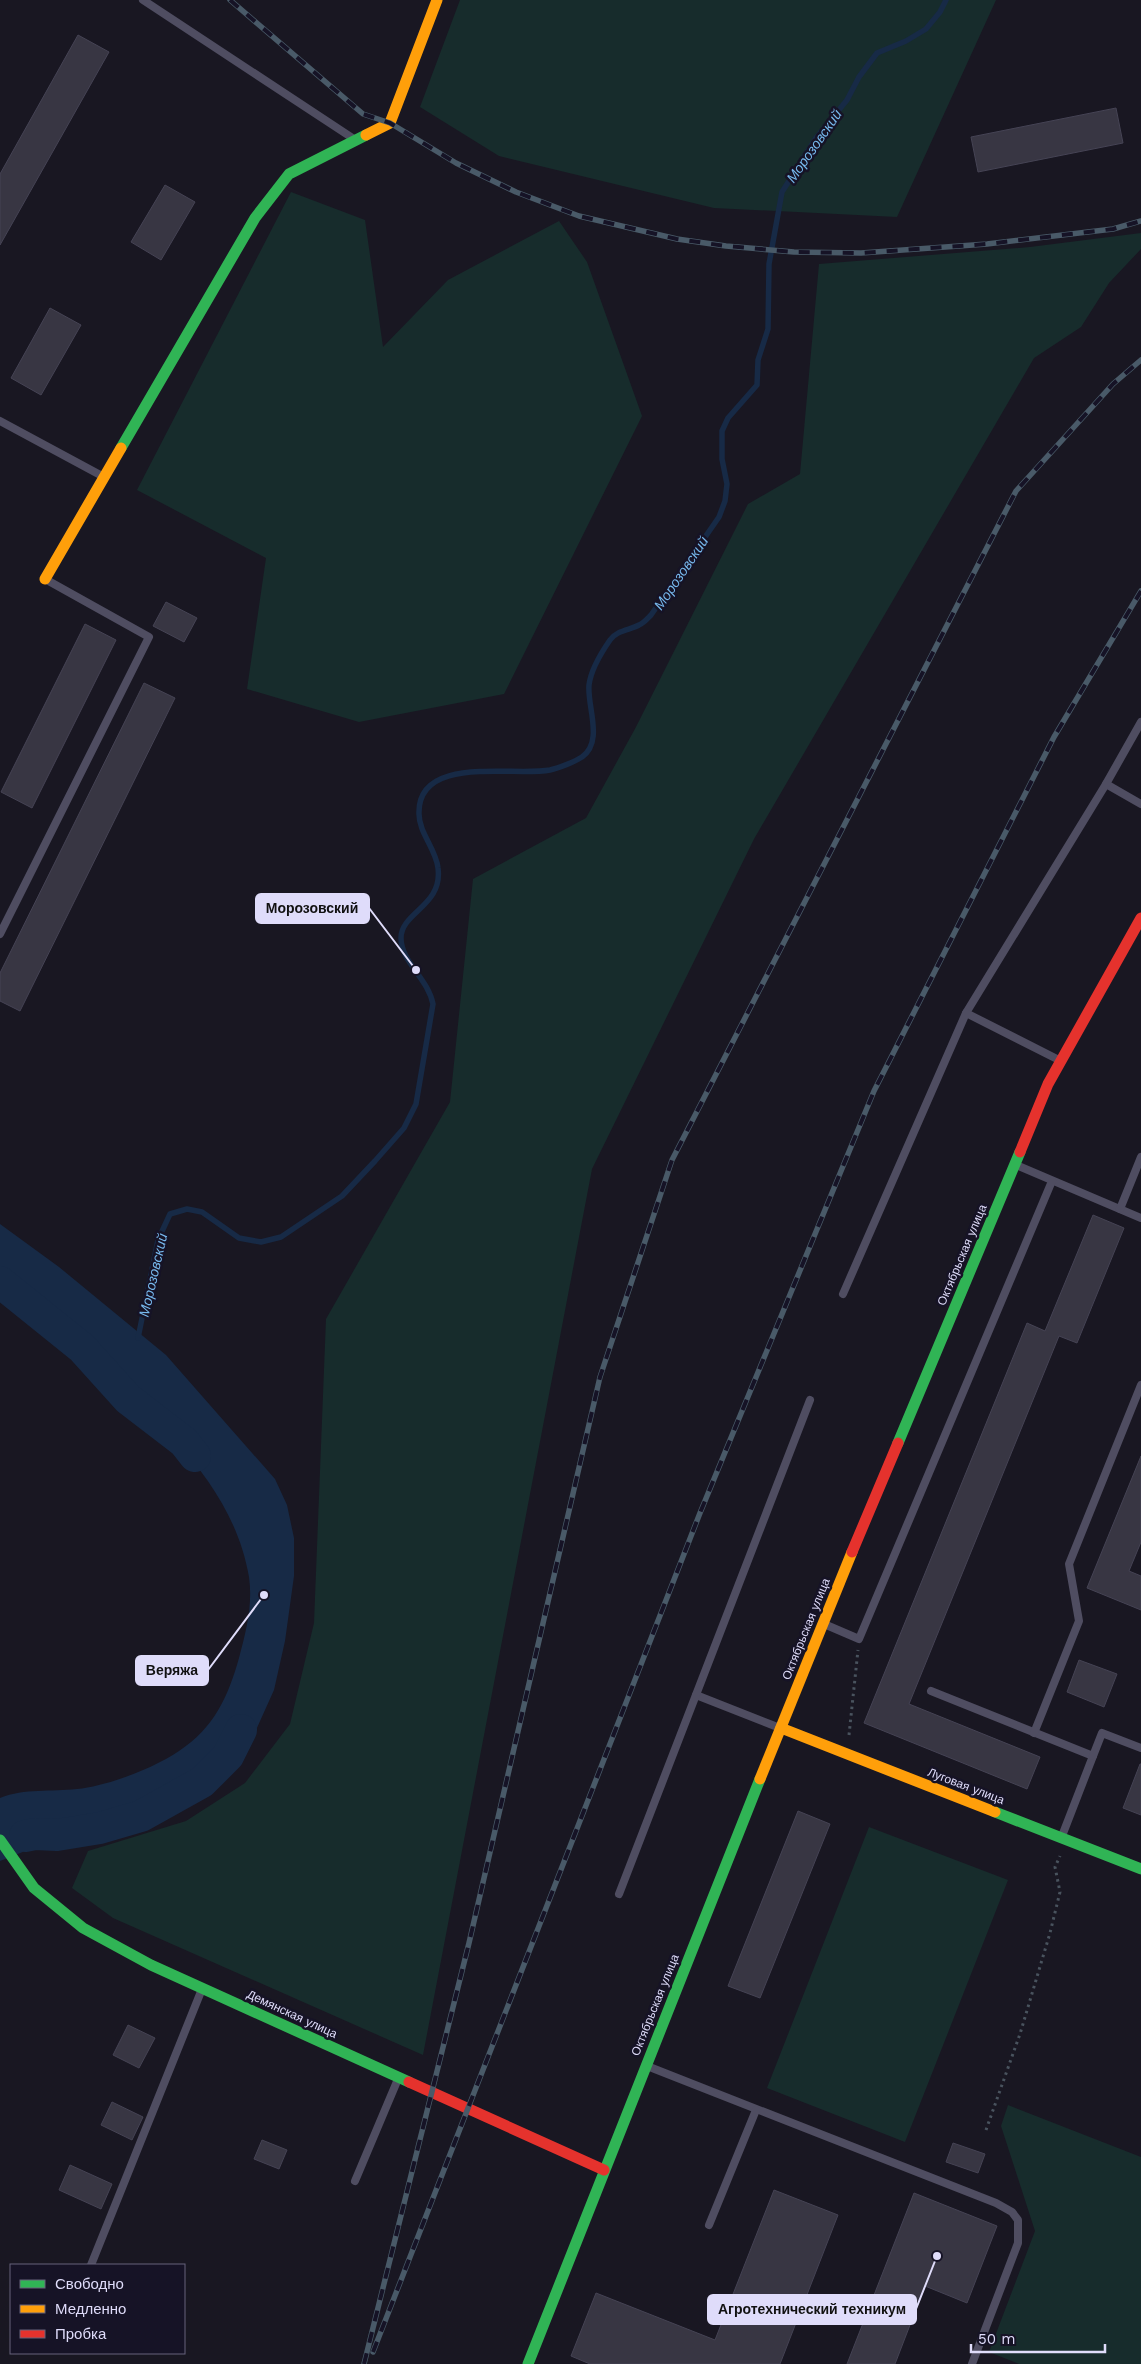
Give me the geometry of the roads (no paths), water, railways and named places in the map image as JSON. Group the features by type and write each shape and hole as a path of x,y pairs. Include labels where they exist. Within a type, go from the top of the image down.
{"street":[{"path":"46,579 255,218 289,174 390,123 437,0"},
{"name":"Октябрьская улица","path":"528,2364 645,2065 822,1623 1048,1084 1141,918"},
{"name":"Луговая улица","path":"781,1728 1141,1869"},
{"name":"Демянская улица","path":"0,1840 34,1888 82,1928 151,1965 604,2170"}],"lane":[{"path":"143,0 355,140"},
{"path":"0,421 106,478"},
{"path":"0,934 149,636 46,579"},
{"path":"843,1294 966,1013 1106,784 1141,722"},
{"path":"1106,784 1141,804"},
{"path":"966,1013 1060,1061"},
{"path":"1120,1209 1141,1157"},
{"path":"1015,1164 1141,1218"},
{"path":"822,1623 859,1639 1052,1181"},
{"path":"1034,1733 1079,1621 1069,1564 1141,1385"},
{"path":"619,1894 810,1400"},
{"path":"931,1691 1093,1756"},
{"path":"696,1695 781,1728"},
{"path":"1064,1839 1102,1733 1141,1748"},
{"path":"91,2264 202,1988"},
{"path":"645,2065 996,2203 1012,2212 1018,2220 1018,2243 972,2364"},
{"path":"355,2181 398,2078"},
{"path":"709,2225 756,2110"}],"water":[{"path":"0,1224 59,1267 166,1355 275,1479 287,1505 294,1538 294,1576 285,1641 274,1690 256,1730 223,1763 183,1790 126,1815 83,1828 0,1861 0,1798 19,1793 89,1787 116,1780 157,1764 179,1751 202,1732 218,1710 230,1686 244,1638 248,1618 250,1587 241,1545 229,1516 213,1488 194,1462 150,1414 103,1370 0,1280"}],"waterway":[{"name":"Морозовский","path":"138,1338 158,1240 170,1214 187,1209 202,1212 239,1238 261,1242 281,1237 342,1196 404,1128 416,1104 433,1004 426,986 405,955 401,938 407,921 428,900 438,881 437,861 420,821 419,814 423,795 434,783 450,776 470,772 550,770 579,759 589,750 593,733 589,685 594,667 600,656 613,637 620,632 641,624 651,615 719,517 725,501 727,484 722,459 722,431 728,418 757,385 758,360 768,329 769,264 782,192 816,138 847,100 859,77 877,53 906,41 926,29 940,12 946,0"},
{"path":"0,1282 82,1348 128,1399 184,1442 195,1456"},
{"name":"Морозовский","path":"128,1399 130,1387"},
{"path":"25,1836 35,1834 57,1835 100,1828 141,1816 202,1782 228,1756 241,1730"}],"railway":[{"path":"230,0 363,114 390,123 456,163 516,192 579,216 677,239 726,246 794,252 861,253 987,244 1113,229 1141,221"},
{"path":"364,2364 469,1943 600,1377 672,1160 1016,491 1113,384 1141,360"},
{"path":"373,2352 700,1513 874,1091 1054,737 1141,591"}],"place":[{"name":"Морозовский","path":"416,970"},
{"name":"Веряжа","path":"264,1595"},
{"name":"Агротехнический техникум","path":"937,2256"}]}
